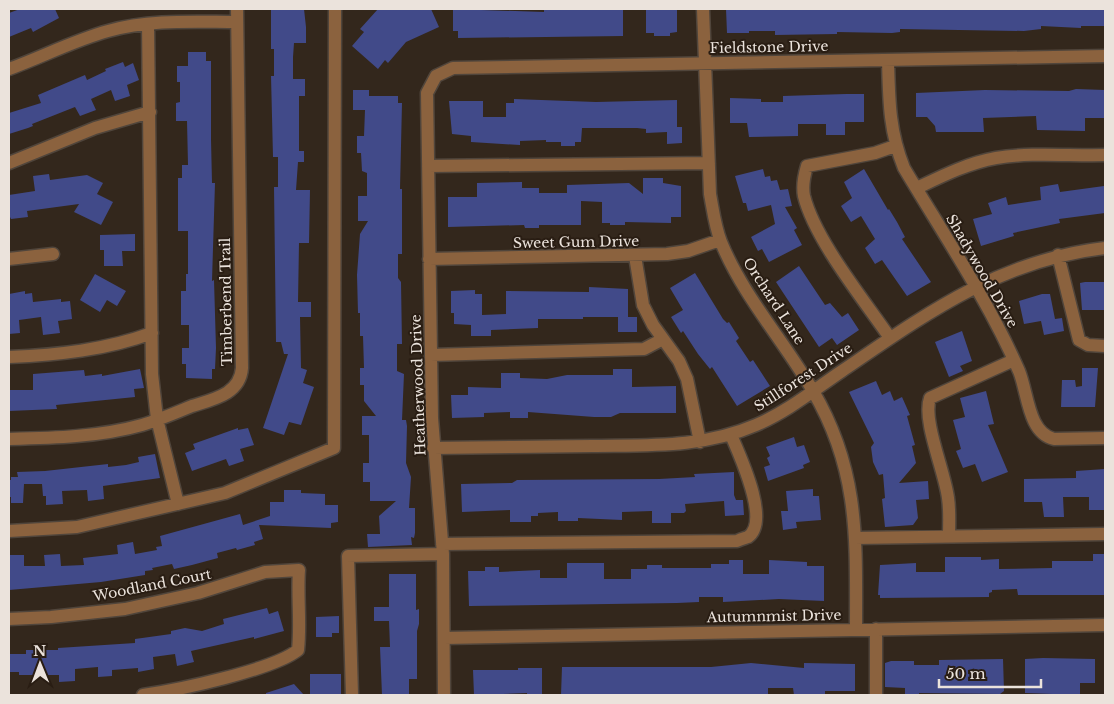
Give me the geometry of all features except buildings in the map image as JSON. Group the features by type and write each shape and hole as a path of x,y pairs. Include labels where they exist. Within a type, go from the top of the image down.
{"street":[{"name":"Timberbend Trail","path":"9,439 80,436 140,425 231,391 239,385 242,377 237,9"},
{"path":"9,531 77,527 225,494 334,448 335,9"},
{"name":"Orchard Lane","path":"703,9 710,194 720,240 748,290 814,391 848,474 855,538 856,630"},
{"path":"9,69 108,31 148,24 237,22"},
{"path":"148,24 152,374 157,419 178,504"},
{"name":"Fieldstone Drive","path":"436,76 453,68 1105,56"},
{"name":"Shadywood Drive","path":"888,60 890,114 895,146 917,188 976,287 1014,360 1025,386 1036,428 1040,433 1054,439 1105,438"},
{"name":"Heatherwood Drive","path":"436,76 427,93 429,259 433,448 443,549 444,695"},
{"path":"9,163 95,128 150,112"},
{"path":"890,338 832,253 810,213 804,195 803,181 807,166 875,153 895,146"},
{"path":"917,188 950,172 996,158 1020,155 1105,155"},
{"path":"428,166 709,163"},
{"name":"Sweet Gum Drive","path":"429,259 635,256 688,251 720,240"},
{"name":"Stillforest Drive","path":"433,448 663,445 700,442 731,435 757,425 814,391 890,338 1004,272 1058,255 1105,248"},
{"path":"9,259 53,254"},
{"path":"1058,255 1080,340 1088,345 1105,346"},
{"path":"635,256 643,305 663,339 679,361 687,379 700,442"},
{"path":"9,357 50,356 129,342 152,333"},
{"path":"431,355 644,349 663,339"},
{"path":"949,537 948,498 927,406 930,398 1014,360"},
{"path":"352,695 348,556 443,549 737,541 749,536 754,528 756,508 746,470 731,435"},
{"path":"855,538 1105,534"},
{"name":"Woodland Court","path":"9,619 51,617 124,608 198,593 264,572 298,570 297,600 300,637 298,650 288,658 247,671 143,695"},
{"name":"Autumnmist Drive","path":"444,638 1105,624"},
{"path":"876,629 876,695"}]}
